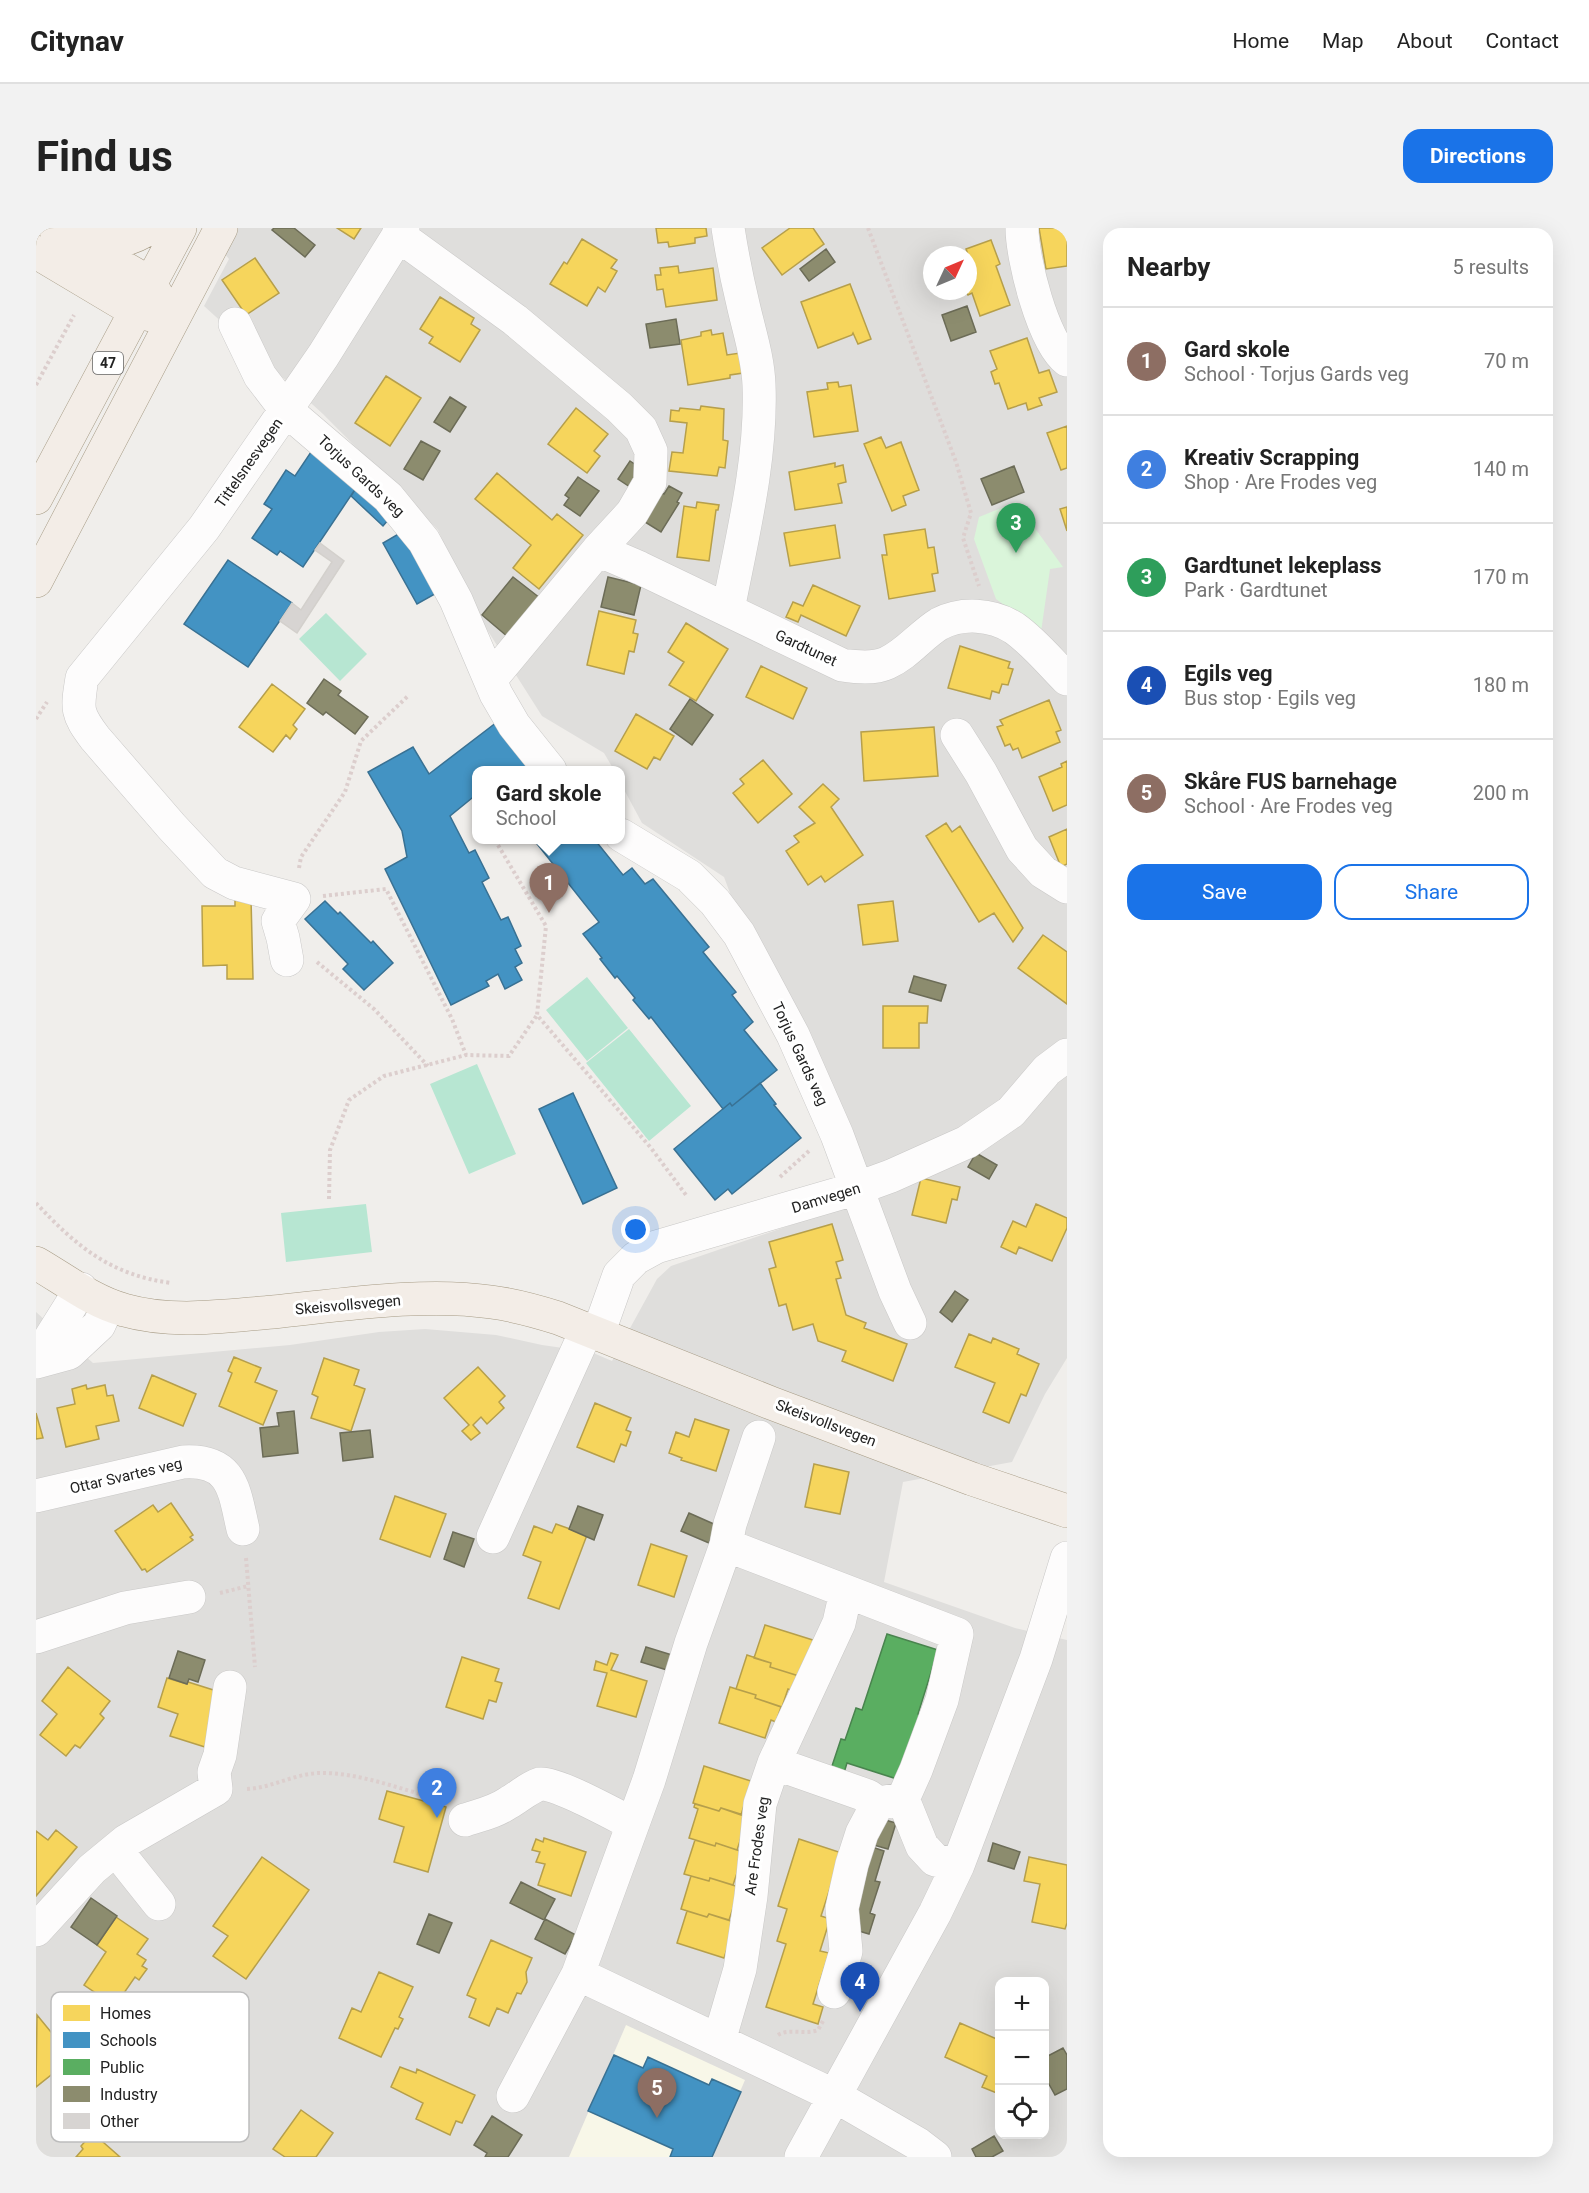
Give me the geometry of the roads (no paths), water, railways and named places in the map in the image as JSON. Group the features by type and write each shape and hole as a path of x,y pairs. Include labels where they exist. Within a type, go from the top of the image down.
{"main road":[{"path":"65,234 111,243 148,228"},
{"name":"47","path":"36,498 180,228"},
{"name":"47","path":"36,581 221,228"},
{"path":"65,234 172,321"},
{"path":"36,252 142,297"},
{"path":"36,1248 86,1292"},
{"name":"Skeisvollsvegen","path":"36,1263 86,1292 124,1310 162,1318 207,1318 388,1301 452,1298 491,1301 527,1309 592,1331 771,1403 972,1479 1067,1511"}],"street":[{"path":"728,228 759,384 759,417 752,485 728,610"},
{"path":"1022,228 1038,310 1059,354 1067,360"},
{"name":"Tittelsnesvegen","path":"299,959 283,938 278,921 294,899 256,890 225,879 200,858 86,725 77,706 82,678 204,528 323,356 400,232 515,320 619,407 641,429 651,451 650,482 632,513 598,550"},
{"name":"Torjus Gards veg","path":"235,324 260,376 286,410 361,472 408,520 441,568 490,680 514,725 546,766"},
{"path":"490,680 598,550"},
{"name":"Gardtunet","path":"598,550 842,665 862,667 886,663 939,624 965,616 989,617 1013,628 1033,644 1067,679"},
{"path":"957,735 981,773 1022,849 1043,872 1067,887"},
{"name":"Torjus Gards veg","path":"625,837 689,876 714,902 739,934 793,1035 833,1125 895,1291 910,1323"},
{"name":"Damvegen","path":"592,1331 619,1275 636,1258 657,1247 858,1188 967,1142 992,1126 1025,1098 1047,1071 1067,1055"},
{"path":"36,1361 86,1292"},
{"path":"494,1537 592,1331"},
{"path":"513,2096 578,1974 649,1780 759,1437"},
{"name":"Ottar Svartes veg","path":"36,1496 183,1462 200,1461 216,1467 228,1476 234,1488 243,1529"},
{"path":"726,1545 957,1634 942,1700 916,1770 862,1833 842,1908 846,1951 834,1992"},
{"path":"801,2157 935,1913 958,1865 1036,1659 1067,1558"},
{"name":"Are Frodes veg","path":"719,2041 740,1969 751,1896 760,1804 774,1763 839,1623 846,1592"},
{"path":"36,1637 125,1608 189,1597"},
{"path":"36,1930 92,1869 126,1841 216,1789 214,1772 220,1755 230,1687"},
{"path":"774,1763 868,1796 890,1801 922,1846 935,1860 958,1865"},
{"path":"465,1820 489,1813 508,1804 530,1788 543,1783 560,1788 633,1824"},
{"path":"116,1850 159,1904"},
{"path":"578,1974 835,2096 935,2157"}],"place":[{"name":"Gardtunet lekeplass","path":"1016,553"},
{"name":"Gard skole","path":"549,913"},
{"name":"Kreativ Scrapping","path":"437,1818"},
{"name":"Egils veg","path":"860,2012"},
{"name":"Skåre FUS barnehage","path":"657,2118"}]}
